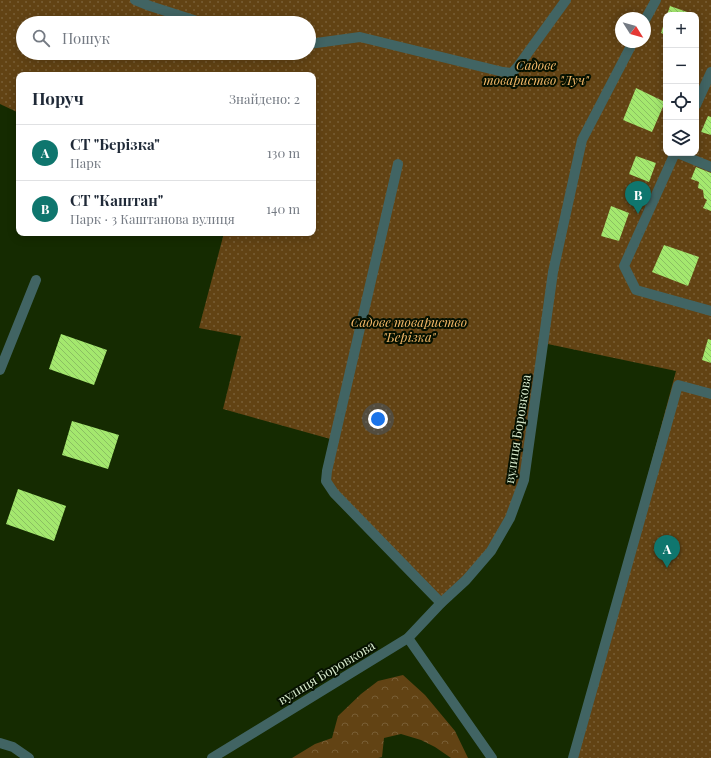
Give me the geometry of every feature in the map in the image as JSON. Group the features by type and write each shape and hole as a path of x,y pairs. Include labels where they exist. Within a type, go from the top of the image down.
{"street":[{"path":"135,0 181,16"},
{"path":"316,43 360,38 512,73 566,0"},
{"path":"649,12 656,0"},
{"name":"вулиця Боровкова","path":"212,758 408,638 441,603 466,580 491,551 510,518 524,480 553,272 582,140 591,120 630,48"},
{"path":"699,98 711,72"},
{"path":"675,156 624,266 636,290 711,311"},
{"path":"684,156 711,167"},
{"path":"398,164 327,471 326,481 334,493 441,603"},
{"path":"0,370 36,280"},
{"path":"573,758 678,386 711,394"},
{"path":"408,638 492,758"},
{"path":"0,743 13,747 29,758"}],"green space":[{"path":"0,0 711,0 711,758 572,758 676,371 543,343 524,480 491,551 441,603 326,481 334,440 223,409 241,336 199,328 223,236 316,236 316,72 16,72 16,112 0,104"},
{"path":"403,675 425,695 455,731 468,758 451,758 435,747 421,740 401,734 384,738 382,757 378,758 292,758 315,744 332,738 338,716 361,694 378,681"}],"building":[{"path":"670,6 687,12 668,12"},
{"path":"636,88 663,101 663,107 652,132 623,120"},
{"path":"708,116 711,117 711,135 701,132"},
{"path":"636,156 656,163 649,182 629,174"},
{"path":"696,167 711,173 711,211 703,208 707,200 704,198 703,190 698,188 699,182 691,179"},
{"path":"611,206 629,213 619,241 601,236"},
{"path":"664,245 699,257 688,286 652,272"},
{"path":"61,334 107,350 94,385 49,369"},
{"path":"708,339 711,340 711,363 702,360"},
{"path":"72,421 119,435 108,469 62,455"},
{"path":"18,489 66,506 54,541 6,524"}],"place":[{"name":"СТ \"Каштан\"","path":"638,214"},
{"name":"СТ \"Берізка\"","path":"667,568"}],"park label":[{"name":"Садове товариство \"Луч\"","path":"536,72"},
{"name":"Садове товариство \"Берізка\"","path":"409,328"}]}
